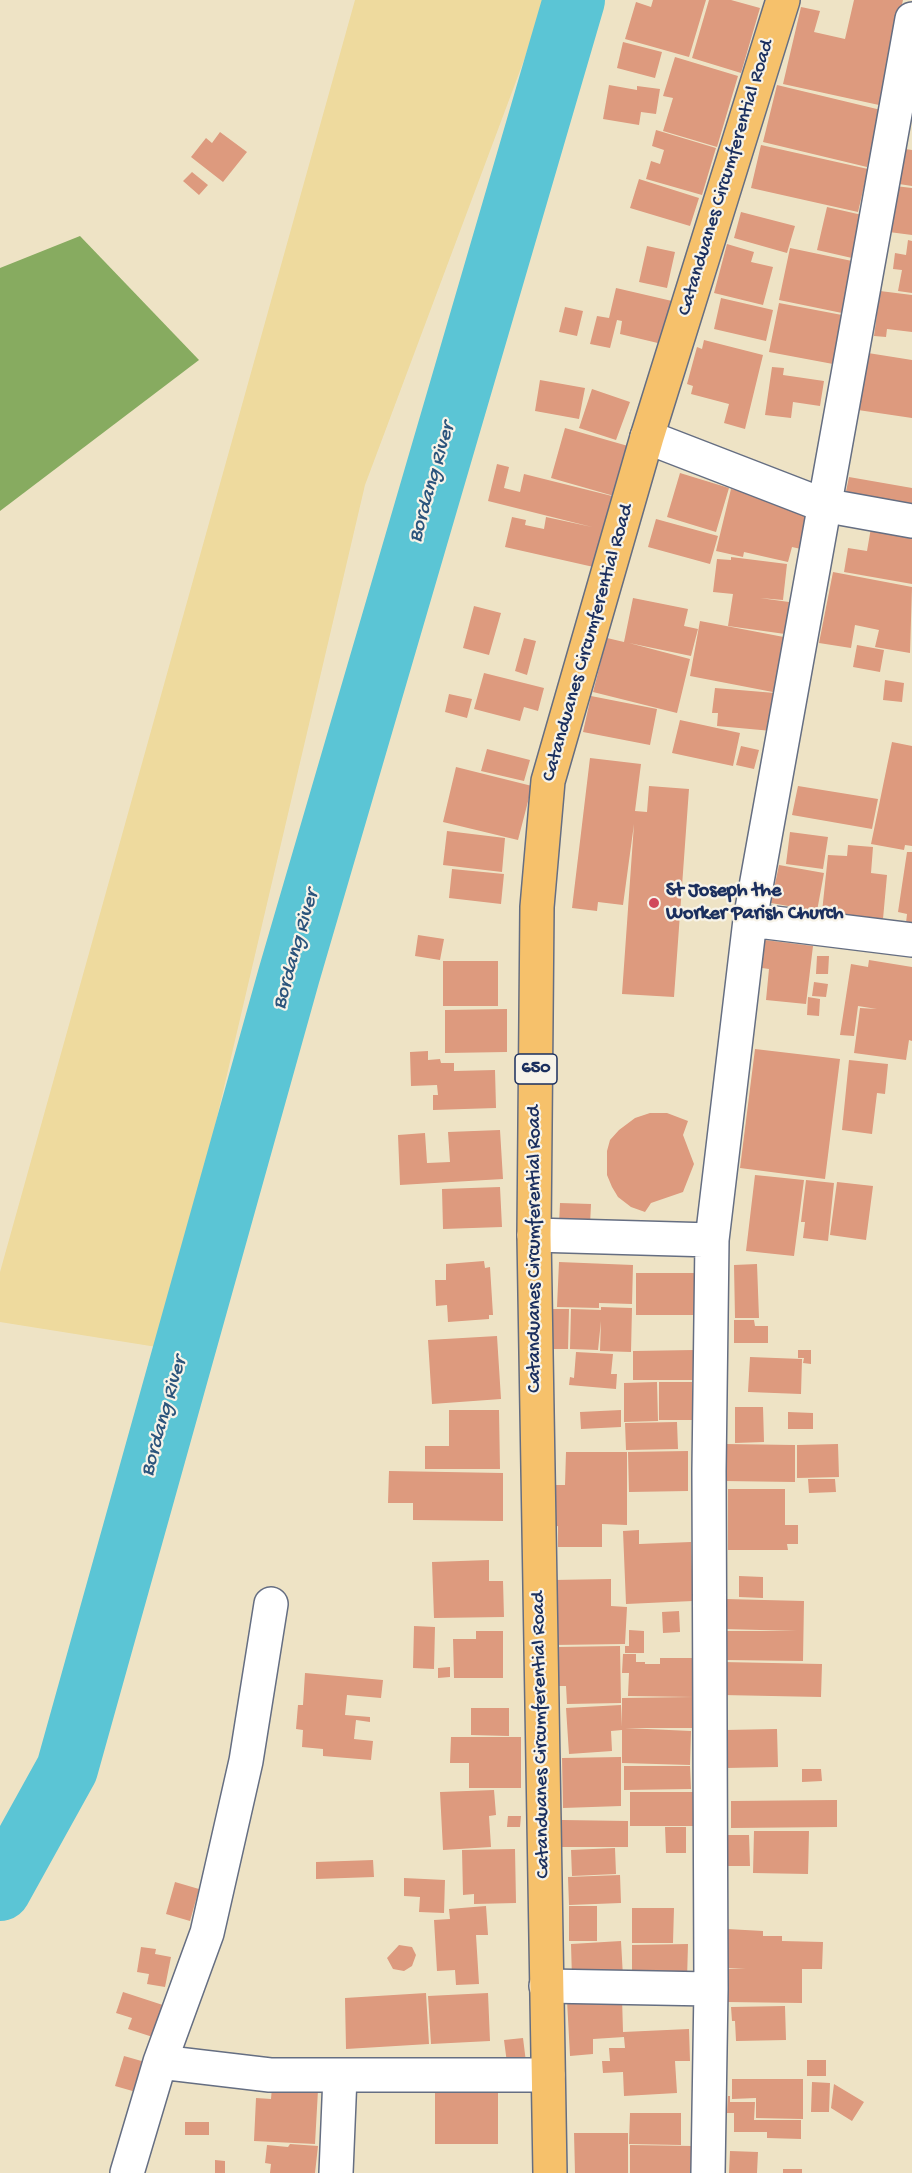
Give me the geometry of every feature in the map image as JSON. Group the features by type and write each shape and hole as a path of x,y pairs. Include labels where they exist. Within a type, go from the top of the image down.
{"main road":[{"name":"Catanduanes Circumferential Road","path":"550,2173 534,1235 537,907 548,781 647,437 783,0"}],"street":[{"path":"708,2173 711,1989 709,1470 712,1240 750,920 912,19"},
{"path":"647,437 823,506 912,522"},
{"path":"750,920 912,940"},
{"path":"534,1235 712,1240"},
{"path":"127,2173 160,2062 207,1933 246,1761 271,1604"},
{"path":"546,1986 711,1989"},
{"path":"160,2062 270,2075 548,2075"},
{"path":"336,2173 340,2076"}],"green space":[{"path":"80,236 199,360 0,511 0,268"}],"sand":[{"path":"355,0 544,0 524,60 365,485 163,1348 0,1322 0,1272"}],"building":[{"path":"653,0 706,0 689,57 625,39 636,2 651,7"},
{"path":"709,0 731,0 760,8 741,73 692,58"},
{"path":"854,0 903,0 879,105 783,84 801,7 820,11 814,32 845,39"},
{"path":"623,42 662,52 655,78 617,68"},
{"path":"675,57 738,76 717,147 663,131 673,98 663,96"},
{"path":"609,85 637,90 637,86 660,89 656,114 641,112 639,125 603,119"},
{"path":"777,85 881,110 867,167 763,142"},
{"path":"656,130 716,148 702,195 646,179 651,161 660,164 664,150 652,146"},
{"path":"220,132 247,152 223,182 191,157 206,138 212,143"},
{"path":"761,145 868,169 858,212 751,188"},
{"path":"905,149 912,150 912,186 899,184"},
{"path":"192,172 208,185 199,195 183,181"},
{"path":"639,179 699,198 690,226 630,208"},
{"path":"895,186 912,188 912,235 889,232"},
{"path":"827,207 862,215 852,258 817,250"},
{"path":"741,212 795,226 787,253 734,238"},
{"path":"908,240 912,241 912,293 898,291 902,270 893,269 895,253 906,255"},
{"path":"727,244 754,252 751,262 773,267 763,305 714,293"},
{"path":"647,246 675,252 667,288 639,282"},
{"path":"790,248 852,261 842,313 779,300"},
{"path":"616,288 672,301 662,344 620,334 622,321 617,320 610,348 590,344 597,316 609,318"},
{"path":"880,291 912,295 912,332 887,329 886,337 874,336"},
{"path":"721,298 773,310 766,341 714,329"},
{"path":"779,303 842,315 833,364 769,352"},
{"path":"565,307 583,311 577,336 559,332"},
{"path":"704,340 763,355 745,429 724,423 729,404 691,394 693,386 687,384 697,347 702,349"},
{"path":"868,353 912,360 912,418 858,410"},
{"path":"772,367 784,368 783,375 824,381 820,406 793,402 791,418 765,415"},
{"path":"540,380 585,388 579,419 535,411"},
{"path":"592,389 630,402 616,440 579,428"},
{"path":"565,428 628,446 614,496 551,478"},
{"path":"497,464 509,467 504,488 520,492 524,474 612,496 603,531 598,568 505,547 512,517 526,520 525,525 544,529 546,517 592,527 488,501"},
{"path":"680,473 729,488 716,532 667,517"},
{"path":"849,477 912,488 912,513 844,501"},
{"path":"731,489 811,508 801,549 792,547 788,562 744,552 743,557 716,551"},
{"path":"656,519 718,536 710,564 648,547"},
{"path":"872,522 912,529 912,584 844,572 848,548 867,551"},
{"path":"731,557 787,564 783,600 760,598 789,602 785,634 728,626 733,594 713,592 717,559 731,560"},
{"path":"833,572 912,587 910,653 875,647 879,630 855,625 851,648 819,643"},
{"path":"633,598 688,609 684,626 698,629 691,656 629,643 690,659 677,713 593,692 607,638 624,642"},
{"path":"474,606 501,613 489,655 463,648"},
{"path":"700,621 789,638 778,693 690,676"},
{"path":"524,638 536,641 527,675 515,671"},
{"path":"857,645 884,650 880,672 853,667"},
{"path":"484,673 544,688 538,711 524,707 520,721 474,709"},
{"path":"885,680 904,683 902,702 883,700"},
{"path":"715,688 775,693 772,731 717,726 718,713 712,713"},
{"path":"449,694 472,699 467,718 445,712"},
{"path":"591,696 657,709 650,745 583,732"},
{"path":"680,720 740,733 733,766 672,753"},
{"path":"892,742 912,746 912,846 905,845 904,850 871,844"},
{"path":"741,746 759,750 754,769 736,765"},
{"path":"487,749 530,760 524,781 481,771"},
{"path":"590,758 641,764 635,811 647,812 649,786 689,789 674,997 622,994 634,824 623,905 598,902 597,911 572,908"},
{"path":"456,767 532,786 518,840 443,822"},
{"path":"798,786 878,799 872,829 792,815"},
{"path":"447,831 505,838 502,872 443,865"},
{"path":"790,832 828,837 823,869 786,864"},
{"path":"848,845 873,847 871,873 887,875 883,919 822,912 828,855 847,856"},
{"path":"907,852 912,852 912,924 906,923 907,914 898,912"},
{"path":"779,865 824,873 817,911 771,903"},
{"path":"452,869 504,874 501,904 449,898"},
{"path":"418,935 444,939 440,960 415,956"},
{"path":"765,940 813,946 806,1004 766,1000 769,969 762,968"},
{"path":"817,956 829,956 828,974 816,974"},
{"path":"869,960 912,967 912,1041 909,1040 906,1060 854,1053 860,1008 877,1009 858,1006 854,1036 840,1035 851,964 868,967"},
{"path":"443,961 498,961 498,1006 443,1006"},
{"path":"814,982 828,984 826,997 812,996"},
{"path":"808,997 820,999 819,1016 807,1015"},
{"path":"507,1009 507,1052 445,1053 445,1010"},
{"path":"755,1049 840,1059 825,1179 740,1168"},
{"path":"428,1051 428,1060 440,1059 441,1063 454,1063 454,1071 495,1070 496,1108 433,1110 433,1095 438,1095 437,1085 411,1086 410,1052"},
{"path":"849,1060 888,1064 885,1094 877,1093 872,1134 842,1130"},
{"path":"650,1113 667,1113 688,1121 683,1135 694,1164 683,1192 651,1203 645,1212 631,1207 618,1197 607,1175 607,1151 610,1140 619,1130 635,1118"},
{"path":"500,1130 503,1179 400,1185 398,1135 425,1133 427,1163 450,1162 448,1132"},
{"path":"755,1175 804,1180 794,1256 746,1251"},
{"path":"806,1180 834,1183 828,1241 803,1238 805,1222 801,1222"},
{"path":"837,1182 873,1186 866,1240 830,1235"},
{"path":"500,1187 502,1227 443,1229 442,1189"},
{"path":"560,1203 591,1204 590,1225 559,1224"},
{"path":"484,1261 485,1268 490,1267 493,1315 489,1315 489,1319 448,1322 447,1305 436,1306 435,1280 446,1280 446,1264"},
{"path":"559,1262 633,1265 632,1304 599,1303 599,1308 557,1307"},
{"path":"757,1264 759,1318 735,1318 734,1265"},
{"path":"636,1273 699,1273 699,1315 636,1315"},
{"path":"601,1307 632,1308 631,1352 600,1351 601,1321 598,1350 570,1349 571,1309 601,1310"},
{"path":"551,1309 569,1309 568,1349 550,1349"},
{"path":"734,1320 754,1320 755,1326 768,1326 768,1343 734,1343"},
{"path":"497,1336 501,1399 432,1404 428,1340"},
{"path":"694,1350 694,1380 633,1380 633,1351"},
{"path":"798,1350 811,1350 811,1364 803,1363 804,1358 798,1358"},
{"path":"576,1352 613,1354 611,1374 617,1374 616,1389 569,1385 570,1377 574,1378"},
{"path":"750,1357 802,1359 801,1394 748,1392"},
{"path":"657,1382 658,1421 624,1422 624,1383"},
{"path":"659,1382 692,1382 692,1420 659,1420"},
{"path":"735,1407 763,1407 764,1442 735,1443"},
{"path":"449,1410 499,1410 500,1469 425,1469 425,1446 449,1446"},
{"path":"621,1410 621,1427 581,1429 580,1412"},
{"path":"788,1412 813,1413 813,1429 788,1429"},
{"path":"677,1422 678,1449 626,1450 625,1423"},
{"path":"725,1444 795,1445 795,1482 724,1481"},
{"path":"838,1444 839,1477 797,1478 797,1445"},
{"path":"688,1451 688,1491 629,1492 628,1452"},
{"path":"566,1452 627,1452 627,1525 602,1524 602,1547 558,1547 558,1526 552,1527 553,1485 565,1485"},
{"path":"389,1471 503,1473 503,1521 413,1520 413,1503 388,1503"},
{"path":"808,1479 835,1479 836,1492 809,1493"},
{"path":"728,1489 785,1489 785,1525 798,1525 798,1544 787,1544 788,1550 728,1550"},
{"path":"639,1530 639,1544 691,1542 693,1601 626,1604 623,1531"},
{"path":"489,1560 489,1581 503,1581 504,1617 434,1618 432,1562"},
{"path":"739,1576 763,1577 763,1598 739,1597"},
{"path":"611,1579 611,1606 627,1607 625,1644 553,1645 553,1580"},
{"path":"725,1599 804,1601 803,1661 725,1660 725,1631 797,1631 724,1629"},
{"path":"679,1611 680,1632 663,1633 662,1612"},
{"path":"414,1626 435,1627 434,1669 413,1668"},
{"path":"629,1630 644,1631 644,1653 625,1653 625,1646 629,1646"},
{"path":"476,1631 503,1631 503,1678 454,1678 453,1639 476,1639"},
{"path":"620,1646 621,1703 567,1704 566,1686 557,1686 557,1647"},
{"path":"623,1654 636,1654 636,1662 645,1662 645,1664 660,1664 660,1658 694,1658 694,1697 628,1696 629,1673 622,1673"},
{"path":"722,1662 822,1664 821,1697 722,1695"},
{"path":"450,1667 450,1677 438,1678 438,1668"},
{"path":"305,1673 383,1680 381,1698 347,1695 345,1715 370,1717 370,1722 356,1720 354,1739 373,1741 371,1760 323,1756 323,1749 302,1747 303,1730 296,1729 298,1705 303,1705"},
{"path":"693,1697 693,1728 625,1728 691,1731 690,1765 622,1763 622,1730 611,1731 612,1751 569,1754 566,1708 621,1705 622,1727 622,1698"},
{"path":"471,1708 509,1708 509,1736 471,1735"},
{"path":"777,1729 778,1767 726,1768 725,1730"},
{"path":"451,1737 521,1737 521,1788 469,1788 469,1763 450,1763"},
{"path":"621,1757 621,1806 563,1808 562,1758"},
{"path":"624,1766 690,1766 691,1789 624,1790"},
{"path":"802,1769 821,1769 822,1781 802,1782"},
{"path":"494,1790 496,1815 489,1816 491,1847 443,1850 440,1792"},
{"path":"630,1792 693,1792 693,1826 630,1826"},
{"path":"837,1800 837,1827 731,1828 731,1801"},
{"path":"508,1816 521,1816 520,1827 507,1827"},
{"path":"562,1820 628,1821 628,1847 562,1847"},
{"path":"665,1827 686,1827 686,1853 666,1853"},
{"path":"754,1831 809,1831 808,1874 753,1873"},
{"path":"727,1835 749,1835 750,1866 727,1866"},
{"path":"615,1848 616,1874 572,1876 571,1850"},
{"path":"515,1849 516,1903 474,1904 474,1894 463,1895 462,1850"},
{"path":"373,1860 374,1877 316,1879 316,1862"},
{"path":"620,1875 621,1903 569,1905 568,1877"},
{"path":"404,1878 445,1880 444,1913 419,1912 420,1897 404,1896"},
{"path":"175,1882 199,1889 190,1921 166,1914"},
{"path":"486,1906 488,1935 476,1935 479,1984 456,1985 455,1970 437,1971 434,1920 450,1919 449,1909"},
{"path":"569,1906 597,1906 597,1941 569,1941"},
{"path":"632,1908 674,1908 673,1943 632,1943"},
{"path":"727,1929 763,1931 763,1936 782,1936 782,1941 823,1942 822,1969 802,1969 802,2003 726,2002 726,1969 746,1969 726,1968"},
{"path":"621,1941 623,1977 572,1979 571,1944"},
{"path":"688,1944 687,1980 632,1980 632,1945"},
{"path":"399,1945 412,1947 416,1955 412,1966 404,1971 393,1969 387,1958"},
{"path":"141,1947 156,1949 155,1954 171,1957 165,1987 147,1984 149,1974 137,1972"},
{"path":"123,1992 172,2008 162,2040 128,2029 132,2018 116,2013"},
{"path":"426,1993 429,2044 346,2049 345,1998"},
{"path":"488,1993 490,2041 431,2044 428,1996"},
{"path":"622,1997 623,2032 689,2029 690,2061 675,2061 677,2093 624,2096 623,2072 603,2073 602,2061 610,2061 609,2048 625,2048 624,2037 593,2039 593,2054 570,2056 567,2000"},
{"path":"785,2006 786,2040 736,2041 735,2021 732,2021 731,2007"},
{"path":"523,2038 526,2062 507,2063 504,2040"},
{"path":"124,2056 152,2064 143,2094 115,2086"},
{"path":"807,2060 826,2060 826,2076 807,2076"},
{"path":"732,2079 803,2079 803,2119 756,2118 756,2098 732,2099"},
{"path":"812,2082 830,2083 829,2112 811,2112"},
{"path":"834,2084 864,2102 852,2121 831,2108"},
{"path":"272,2087 318,2090 315,2144 254,2141 256,2098 271,2099"},
{"path":"435,2089 498,2089 498,2144 435,2144"},
{"path":"728,2096 730,2096 730,2102 755,2102 754,2120 801,2120 801,2139 767,2138 767,2132 734,2132 734,2113 727,2113"},
{"path":"630,2113 681,2113 681,2145 629,2144"},
{"path":"185,2122 209,2122 209,2135 185,2135"},
{"path":"574,2133 628,2133 628,2173 575,2173"},
{"path":"290,2144 318,2146 315,2173 270,2173 271,2164 265,2163 267,2145 288,2147"},
{"path":"630,2145 691,2146 691,2173 630,2173"},
{"path":"730,2151 758,2152 757,2173 729,2173"},
{"path":"215,2160 225,2161 225,2173 215,2173"},
{"path":"783,2169 802,2169 802,2173 783,2173"}],"waterway":[{"name":"Bordang River","path":"0,1890 67,1769 289,975 574,0"}],"place":[{"name":"St Joseph the Worker Parish Church","path":"654,903"}]}
